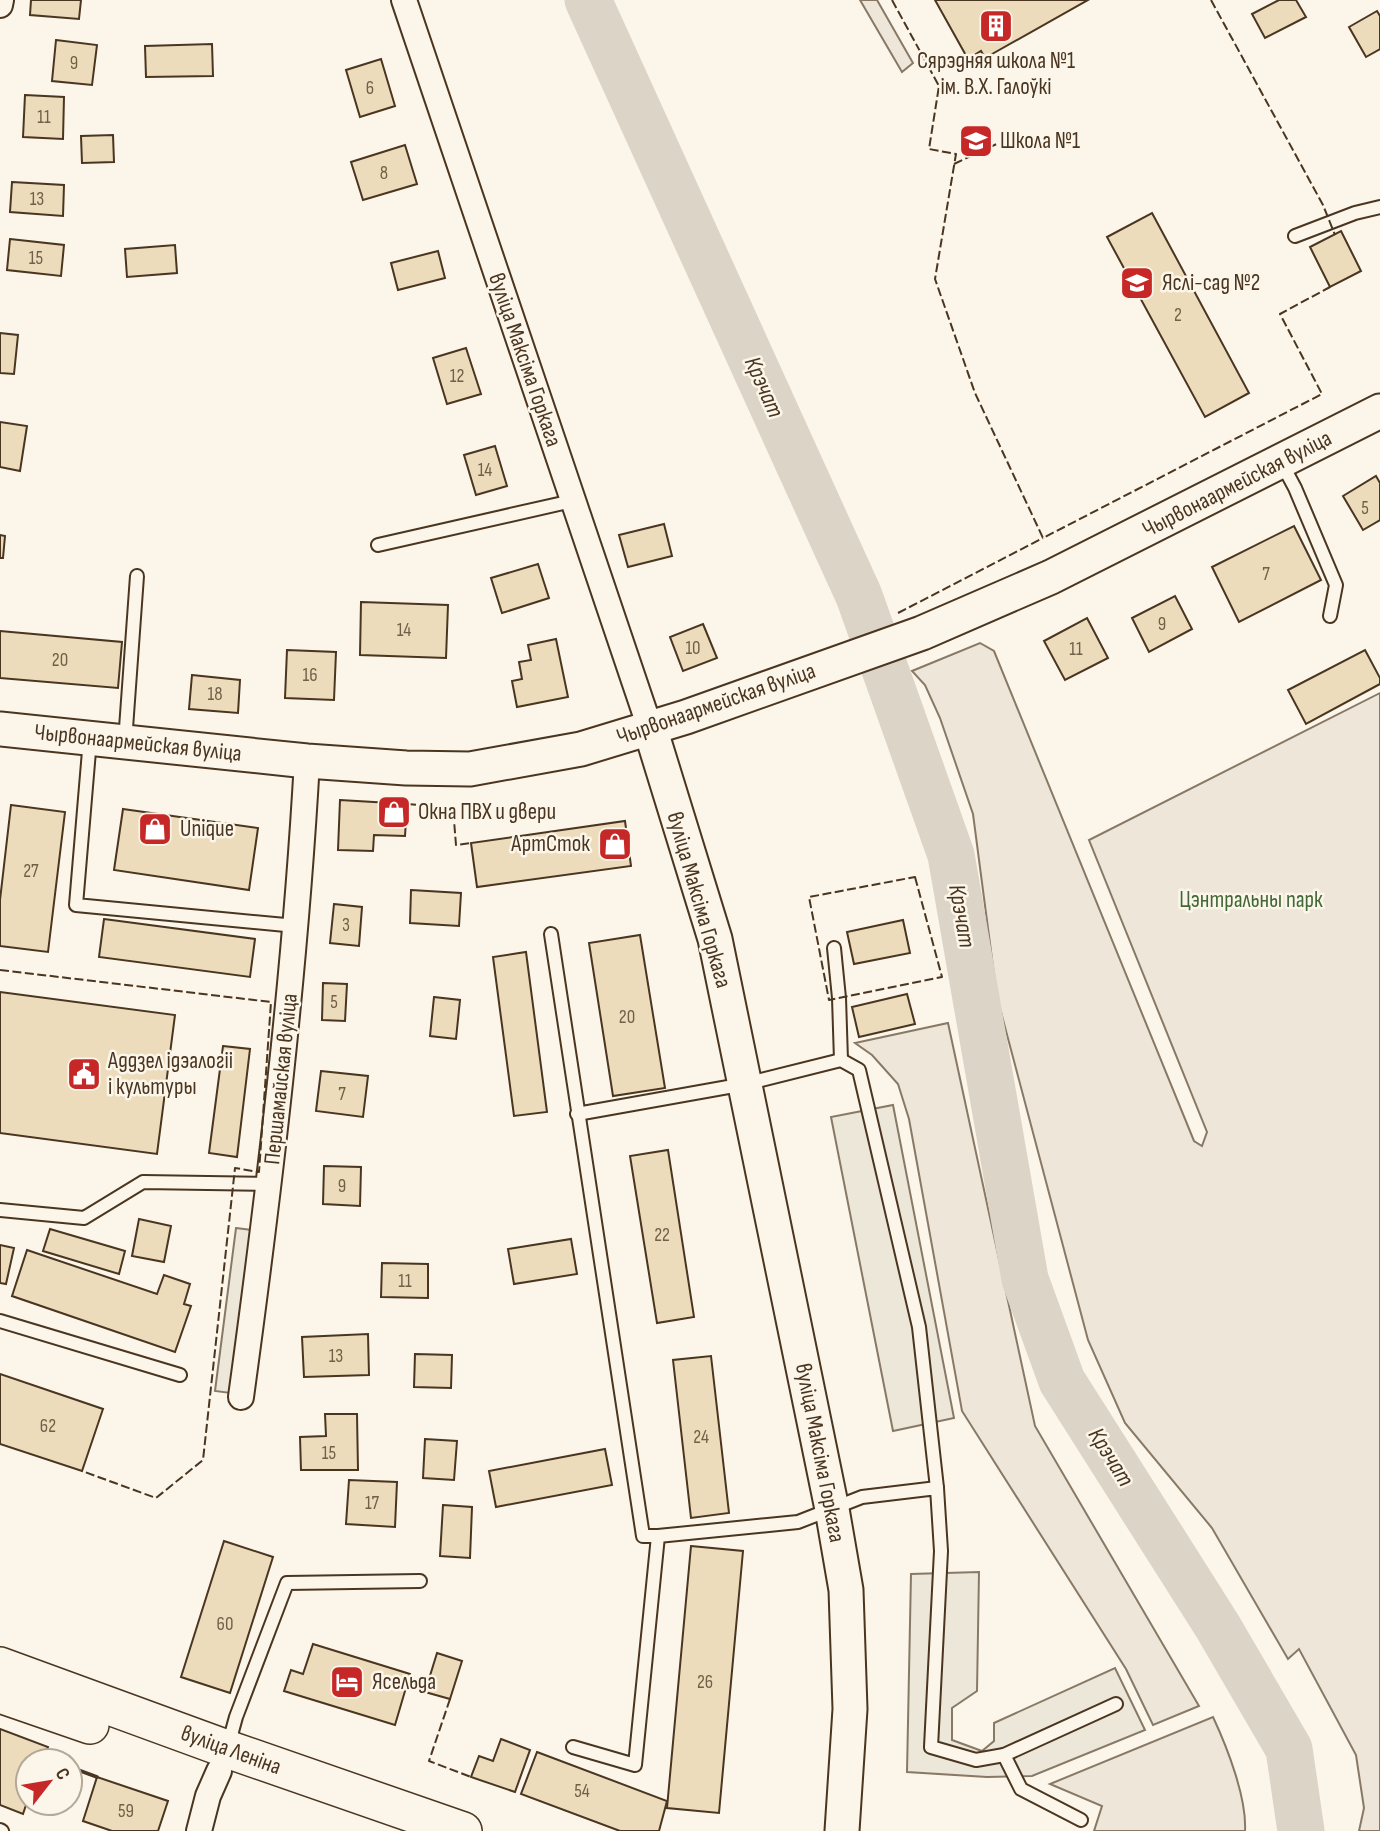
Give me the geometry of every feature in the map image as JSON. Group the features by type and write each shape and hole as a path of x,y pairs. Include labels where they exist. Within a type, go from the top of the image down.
{"main road":[{"name":"Чырвонаармейская вуліца","path":"0,729 307,761 406,768 470,769 581,749 650,728 922,633 1051,578 1380,411"},
{"name":"вуліца Максіма Горкага","path":"650,728 715,939 832,1509 846,1590 850,1696 842,1831"},
{"name":"вуліца Леніна","path":"0,1666 388,1831"},
{"name":"вуліца Леніна","path":"0,1694 463,1831"}],"street":[{"name":"вуліца Максіма Горкага","path":"404,0 650,728"},
{"name":"Першамайская вуліца","path":"242,1397 270,1184 296,926 307,761"},
{"path":"199,1831 208,1796 223,1760"}],"lane":[{"path":"1296,236 1355,213 1380,207"},
{"path":"1280,462 1295,488 1336,585 1330,616"},
{"path":"379,545 572,501"},
{"path":"125,743 137,576"},
{"path":"90,739 76,905 296,926"},
{"path":"551,934 643,1536 798,1522 862,1497 937,1488"},
{"path":"834,948 841,1060"},
{"path":"578,1114 745,1084 841,1060 859,1070 919,1327 937,1488 942,1551 931,1746 976,1760 1004,1755 1116,1704"},
{"path":"0,1210 84,1218 143,1182 270,1184"},
{"path":"0,1321 180,1375"},
{"path":"573,1747 635,1765 658,1536"},
{"path":"223,1760 236,1717 286,1583 421,1581"},
{"path":"1004,1755 1021,1789 1081,1820"}],"green space":[{"path":"860,0 877,0 913,63 902,72"},
{"name":"Цэнтральны парк","path":"980,643 994,651 1194,1141 1202,1146 1207,1132 1089,840 1380,693 1380,1831 1359,1831 1364,1808 1356,1755 1299,1649 1288,1659 1212,1528 1125,1423 1088,1340 997,997 973,814 940,718 925,685 912,671"},
{"path":"948,1023 1035,1426 1199,1706 1153,1725 1126,1669 962,1411 909,1119 898,1084 872,1055 855,1043"},
{"path":"1213,1717 1239,1788 1245,1831 1094,1831 1102,1806 1050,1784"}],"shaded area":[{"path":"893,1105 954,1418 893,1431 831,1117"},
{"path":"236,1228 260,1231 238,1394 215,1391"},
{"path":"979,1572 977,1691 952,1708 952,1740 982,1751 994,1741 994,1723 1115,1668 1145,1730 1032,1776 987,1777 907,1772 911,1574"}],"building":[{"path":"31,0 81,0 79,19 30,15"},
{"name":"Сярэдняя школа №1 ім. В.Х. Галоўкі","path":"935,0 1088,0 985,58 981,51 968,59"},
{"path":"1279,0 1296,0 1306,17 1265,38 1252,14"},
{"path":"1377,11 1380,16 1380,49 1366,57 1349,27"},
{"path":"56,40 97,45 92,85 52,81"},
{"path":"212,44 213,76 146,77 145,46"},
{"path":"381,59 395,106 360,117 346,70"},
{"path":"25,95 64,97 63,139 23,137"},
{"path":"113,135 114,162 82,163 81,136"},
{"path":"405,145 417,184 363,200 351,162"},
{"path":"12,182 64,185 63,216 10,212"},
{"path":"1152,213 1249,393 1205,417 1107,237"},
{"path":"1341,231 1361,271 1330,287 1310,247"},
{"path":"10,239 64,245 61,276 7,270"},
{"path":"175,245 177,273 127,277 125,249"},
{"path":"438,251 445,278 398,290 391,263"},
{"path":"0,333 18,335 14,374 0,373"},
{"path":"466,348 481,394 447,404 433,358"},
{"path":"0,422 27,426 20,471 0,467"},
{"path":"495,446 507,486 476,495 464,455"},
{"path":"1376,476 1380,483 1380,520 1363,530 1343,496"},
{"path":"664,524 672,556 628,567 619,535"},
{"path":"1294,526 1321,580 1239,622 1212,567"},
{"path":"0,535 5,536 3,558 0,558"},
{"path":"538,564 549,598 502,613 491,578"},
{"path":"1175,596 1192,629 1149,652 1132,618"},
{"path":"361,602 448,605 446,658 360,655"},
{"path":"1087,618 1108,658 1065,680 1044,641"},
{"path":"703,624 717,658 683,671 670,637"},
{"path":"0,631 122,642 118,688 0,678"},
{"path":"556,639 568,697 517,707 512,681 522,679 519,662 531,660 528,645"},
{"path":"287,650 336,652 334,700 285,698"},
{"path":"1365,650 1380,678 1380,684 1306,724 1288,690"},
{"path":"192,675 240,680 238,713 189,709"},
{"path":"340,800 407,804 405,836 374,835 373,851 338,850"},
{"path":"11,805 65,812 48,952 0,946 0,900"},
{"path":"123,809 258,828 249,890 114,870"},
{"path":"625,821 631,866 477,887 471,843"},
{"path":"411,890 461,893 459,926 410,923"},
{"path":"334,904 362,907 359,946 330,943"},
{"path":"104,919 255,939 250,977 99,957"},
{"path":"903,920 910,953 854,964 847,932"},
{"path":"640,935 665,1088 613,1096 589,943"},
{"path":"526,952 547,1112 514,1116 493,957"},
{"path":"323,983 347,984 345,1021 322,1020"},
{"name":"Аддзел ідэалогіі і культуры","path":"0,992 175,1015 157,1154 0,1133"},
{"path":"907,994 915,1024 859,1037 852,1007"},
{"path":"434,997 460,1000 456,1039 430,1036"},
{"path":"223,1046 250,1049 237,1157 209,1153"},
{"path":"321,1071 368,1076 363,1117 316,1111"},
{"path":"668,1150 694,1317 657,1323 630,1156"},
{"path":"324,1166 361,1167 360,1206 323,1204"},
{"path":"139,1219 171,1226 164,1262 132,1256"},
{"path":"50,1229 125,1251 119,1274 43,1251"},
{"path":"571,1239 577,1274 514,1284 508,1249"},
{"path":"0,1245 14,1248 6,1284 0,1283"},
{"path":"27,1250 157,1294 164,1275 190,1284 184,1304 191,1306 175,1352 12,1296"},
{"path":"382,1263 428,1264 428,1298 381,1297"},
{"path":"368,1334 369,1375 304,1377 302,1337"},
{"path":"415,1354 452,1355 451,1388 414,1387"},
{"path":"711,1356 729,1513 691,1518 673,1360"},
{"path":"0,1374 103,1409 82,1471 0,1444"},
{"path":"325,1414 357,1414 358,1470 301,1470 300,1437 326,1436"},
{"path":"425,1439 457,1441 454,1480 423,1478"},
{"path":"605,1449 612,1485 496,1507 489,1471"},
{"path":"349,1480 397,1482 395,1527 346,1524"},
{"path":"443,1505 472,1507 470,1558 440,1556"},
{"path":"224,1541 273,1557 230,1693 181,1677"},
{"path":"691,1546 743,1551 719,1813 667,1808"},
{"name":"Ясельда","path":"313,1644 410,1674 395,1725 284,1691 291,1670 303,1674"},
{"path":"437,1653 462,1661 450,1699 425,1692"},
{"path":"0,1729 48,1747 14,1747 14,1810 0,1805"},
{"path":"501,1739 530,1750 515,1792 471,1777 479,1756 493,1761"},
{"path":"537,1752 667,1801 659,1831 620,1831 521,1794"},
{"path":"97,1777 168,1801 158,1831 112,1831 83,1821"}],"waterway":[{"name":"Крэчат","path":"588,0 859,596 951,855 1025,1279 1062,1381 1218,1627 1289,1749 1301,1831"}],"fence":[{"path":"892,0 939,86 929,149 956,154 935,279 975,393 1043,538 1322,394 1280,314 1330,287"},
{"path":"1211,0 1323,205 1335,235"},
{"path":"954,164 1018,134"},
{"path":"898,613 1043,538"},
{"path":"407,804 453,808 456,845 471,843"},
{"path":"915,877 942,977 829,1000 809,897 915,877"},
{"path":"0,970 271,1002 259,1172 235,1168 203,1460 156,1498 82,1471"},
{"path":"450,1699 429,1761 471,1777"}],"wall":[{"path":"84,1772 97,1777"}],"place":[{"name":"Сярэдняя школа №1 ім. В.Х. Галоўкі","path":"996,26"},
{"name":"Школа №1","path":"976,141"},
{"name":"Яслі-сад №2","path":"1137,283"},
{"name":"Окна ПВХ и двери","path":"394,812"},
{"name":"Unique","path":"155,829"},
{"name":"АртСток","path":"615,844"},
{"name":"Аддзел ідэалогіі і культуры","path":"84,1074"},
{"name":"Ясельда","path":"347,1682"}]}
